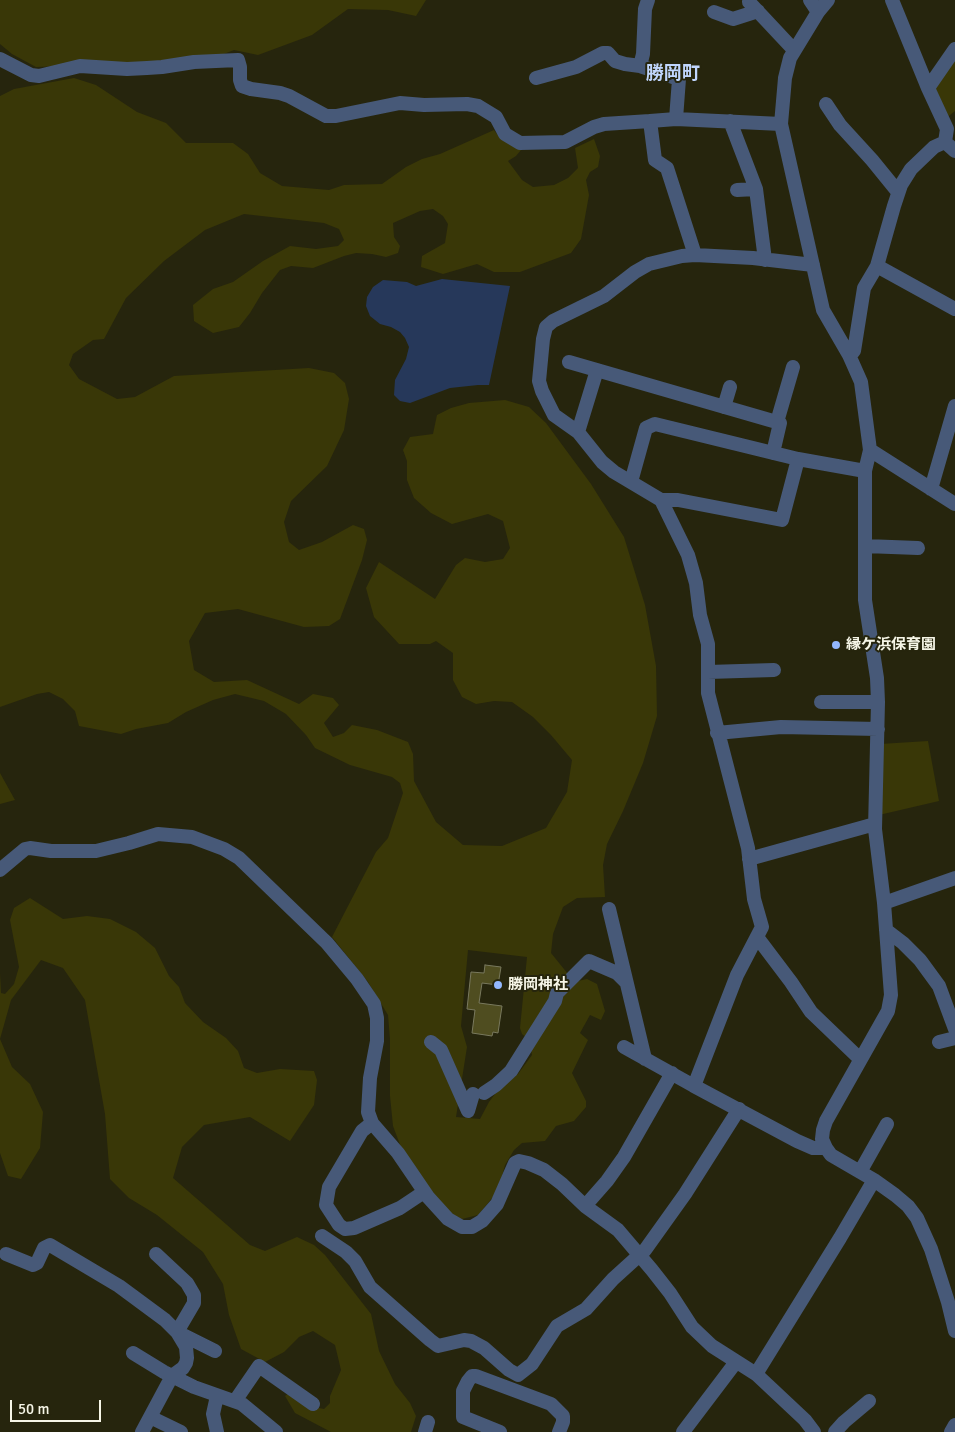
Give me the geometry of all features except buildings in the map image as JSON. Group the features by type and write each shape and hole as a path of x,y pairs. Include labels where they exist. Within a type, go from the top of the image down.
{"street":[{"path":"640,66 643,54 645,9 648,0"},
{"path":"828,0 814,6 790,58 785,78 781,124 823,310 849,355 861,382 870,450 865,471 864,600 877,678 878,729 875,824 891,980 890,1003 885,1016 823,1130 822,1139 831,1155 874,1180 895,1195 908,1206 917,1218 952,1299 955,1331"},
{"path":"849,355 854,351 864,288 876,266 898,192 912,169 934,147 950,146 947,135 951,123 928,88 892,0"},
{"path":"714,12 733,19 754,6 794,50"},
{"path":"928,88 955,49"},
{"path":"536,78 576,67 603,53 608,54 616,61 640,66 679,79 676,119"},
{"path":"0,59 32,75 39,76 80,66 127,69 162,68 194,62 238,60 242,86 251,90 280,93 289,96 326,116 336,116 400,103 424,105 467,104 478,106 496,116 505,134 520,143 565,142 604,124 676,119 781,124"},
{"path":"826,104 840,125 898,192"},
{"path":"650,121 655,160 667,168 695,255"},
{"path":"730,121 756,189 765,260"},
{"path":"737,190 756,189"},
{"path":"798,459 782,520 678,500 661,500 602,462 578,432 554,416 539,380 540,361 546,328 552,321 604,296 649,264 682,256 695,255 813,265"},
{"path":"876,266 955,309"},
{"path":"569,362 780,423 773,453"},
{"path":"777,422 793,367"},
{"path":"578,432 597,370"},
{"path":"724,407 730,386"},
{"path":"931,489 955,406"},
{"path":"631,482 646,428 655,424 798,459 865,471"},
{"path":"870,450 955,504"},
{"path":"661,500 688,555 696,582 700,615 708,644 708,693 748,848 754,899 762,927 737,975 694,1086"},
{"path":"864,546 918,548"},
{"path":"708,672 774,670"},
{"path":"821,702 878,702"},
{"path":"717,733 781,727 878,729"},
{"path":"749,859 875,824"},
{"path":"0,870 24,849 96,851 158,834 192,837 224,849 239,858 327,943 357,979 374,1004 378,1018 377,1041 367,1105 368,1112 372,1123 398,1153 424,1192 448,1219 462,1227 472,1227 482,1221 497,1204 511,1169 514,1163 519,1160 544,1170 585,1206 618,1230 670,1293 692,1327 712,1346 756,1374 814,1432"},
{"path":"884,903 955,878"},
{"path":"609,909 645,1059"},
{"path":"886,930 920,960 939,986 955,1029"},
{"path":"757,937 811,1012 860,1059"},
{"path":"431,1042 441,1050 468,1111 478,1094 496,1085 511,1071 555,1001 557,993 589,961 617,973 626,982"},
{"path":"939,1042 955,1038"},
{"path":"624,1047 797,1141 813,1148 826,1148"},
{"path":"585,1206 607,1181 624,1157 672,1073"},
{"path":"333,1216 319,1238 346,1252 355,1261 370,1287 430,1340 438,1346 464,1340 471,1341 484,1348 509,1370 518,1375 532,1364 557,1326 586,1309 613,1279 645,1250 685,1194 739,1109"},
{"path":"372,1123 362,1131 329,1187 326,1205 339,1225 345,1229 354,1228 400,1208 424,1192"},
{"path":"860,1172 887,1124"},
{"path":"756,1374 874,1180"},
{"path":"6,1254 33,1265 37,1263 44,1248 50,1245 119,1286 165,1320 177,1332 186,1347 187,1358 183,1368 172,1376 142,1432"},
{"path":"156,1254 187,1283 194,1296 194,1303 177,1332"},
{"path":"177,1332 216,1351"},
{"path":"133,1353 172,1376 217,1396 235,1401 247,1408 276,1432"},
{"path":"683,1432 736,1362"},
{"path":"235,1401 259,1366 313,1404"},
{"path":"500,1432 463,1417 463,1391 472,1376 551,1404 563,1416 564,1422 560,1432"},
{"path":"217,1396 213,1414 217,1432"},
{"path":"835,1432 869,1401"},
{"path":"150,1417 181,1432"},
{"path":"951,1432 955,1425"}],"shaded area":[{"path":"0,0 426,0 416,16 388,10 348,9 312,35 258,55 234,50 206,61 36,67 12,54 0,44"},
{"path":"955,52 955,111 945,119 930,87"},
{"path":"74,78 96,85 137,112 166,123 186,143 233,143 248,154 260,173 282,186 329,190 344,185 382,184 406,167 422,159 440,154 494,130 521,150 508,161 522,180 533,187 554,185 568,178 578,168 575,148 594,139 600,156 598,167 590,172 586,180 589,195 581,239 571,253 520,272 494,272 477,264 443,274 421,267 422,256 445,243 448,224 443,216 433,209 420,211 393,223 394,237 400,246 398,253 386,257 356,253 313,268 291,266 280,270 239,327 213,333 194,321 193,305 213,289 233,282 263,261 290,246 316,249 338,246 344,240 339,229 324,223 244,214 205,230 164,261 126,298 104,339 93,340 73,354 69,365 79,379 117,399 135,397 174,376 309,368 334,373 345,383 349,399 344,430 327,466 291,501 284,522 289,542 299,550 322,542 353,525 364,529 367,540 362,560 340,619 329,626 304,627 238,609 205,613 189,641 194,670 214,682 247,680 299,704 313,694 333,698 339,705 324,723 333,737 344,733 352,725 377,730 408,742 413,754 414,781 436,822 463,845 502,846 546,828 567,792 572,760 533,717 512,702 494,701 476,704 462,697 453,680 453,653 436,641 430,644 399,644 374,617 366,588 379,562 435,599 456,565 465,558 485,562 503,559 510,548 503,521 488,514 452,524 431,513 414,498 407,480 407,461 403,450 410,437 433,434 437,415 451,408 469,403 505,400 529,407 546,423 591,484 624,537 645,605 656,666 657,716 643,763 607,844 603,865 605,897 577,898 563,907 553,934 551,953 568,974 578,981 587,979 597,984 605,1011 601,1020 590,1015 580,1033 588,1040 572,1073 586,1101 586,1107 574,1121 556,1126 545,1141 522,1143 514,1150 505,1165 498,1191 478,1215 462,1219 438,1203 402,1150 393,1126 390,1096 388,1015 368,982 332,937 376,852 388,838 403,793 400,783 392,777 350,765 315,748 306,735 286,714 264,701 235,694 213,700 186,712 168,723 121,734 79,726 75,711 63,699 49,692 37,694 0,707 0,96 14,89","holes":["468,950 527,957 520,1028 522,1034 529,1040 532,1055 518,1074 498,1090 480,1119 456,1117 467,1047 461,1026"]},
{"path":"928,741 939,801 879,815 880,744"},
{"path":"0,773 15,800 0,804"},
{"path":"30,898 63,919 87,916 110,919 136,932 155,948 169,976 179,987 185,1003 203,1022 226,1038 238,1051 244,1068 257,1073 280,1069 314,1071 317,1080 314,1105 290,1141 250,1117 204,1125 182,1147 173,1178 250,1245 265,1251 297,1237 314,1245 325,1255 371,1314 379,1351 395,1384 410,1403 416,1416 411,1432 331,1432 295,1413 285,1396 289,1393 314,1407 324,1409 330,1403 330,1396 341,1370 335,1345 313,1331 299,1337 284,1352 265,1362 241,1349 229,1315 223,1284 203,1252 157,1215 129,1198 110,1179 105,1114 85,1000 63,968 41,960 11,1000 0,1039 0,973 1,993 5,994 14,984 19,967 10,920 14,908"},
{"path":"0,1039 12,1067 30,1084 43,1112 40,1148 21,1179 8,1176 0,1153"}],"water":[{"path":"442,279 510,286 489,385 450,388 410,403 400,401 394,395 395,380 406,359 409,347 400,332 380,324 370,316 366,306 367,297 373,287 383,280 407,282 416,286"}],"place":[{"name":"縁ケ浜保育園","path":"836,645"},
{"name":"勝岡神社","path":"498,985"}],"district":[{"name":"勝岡町","path":"673,74"}]}
